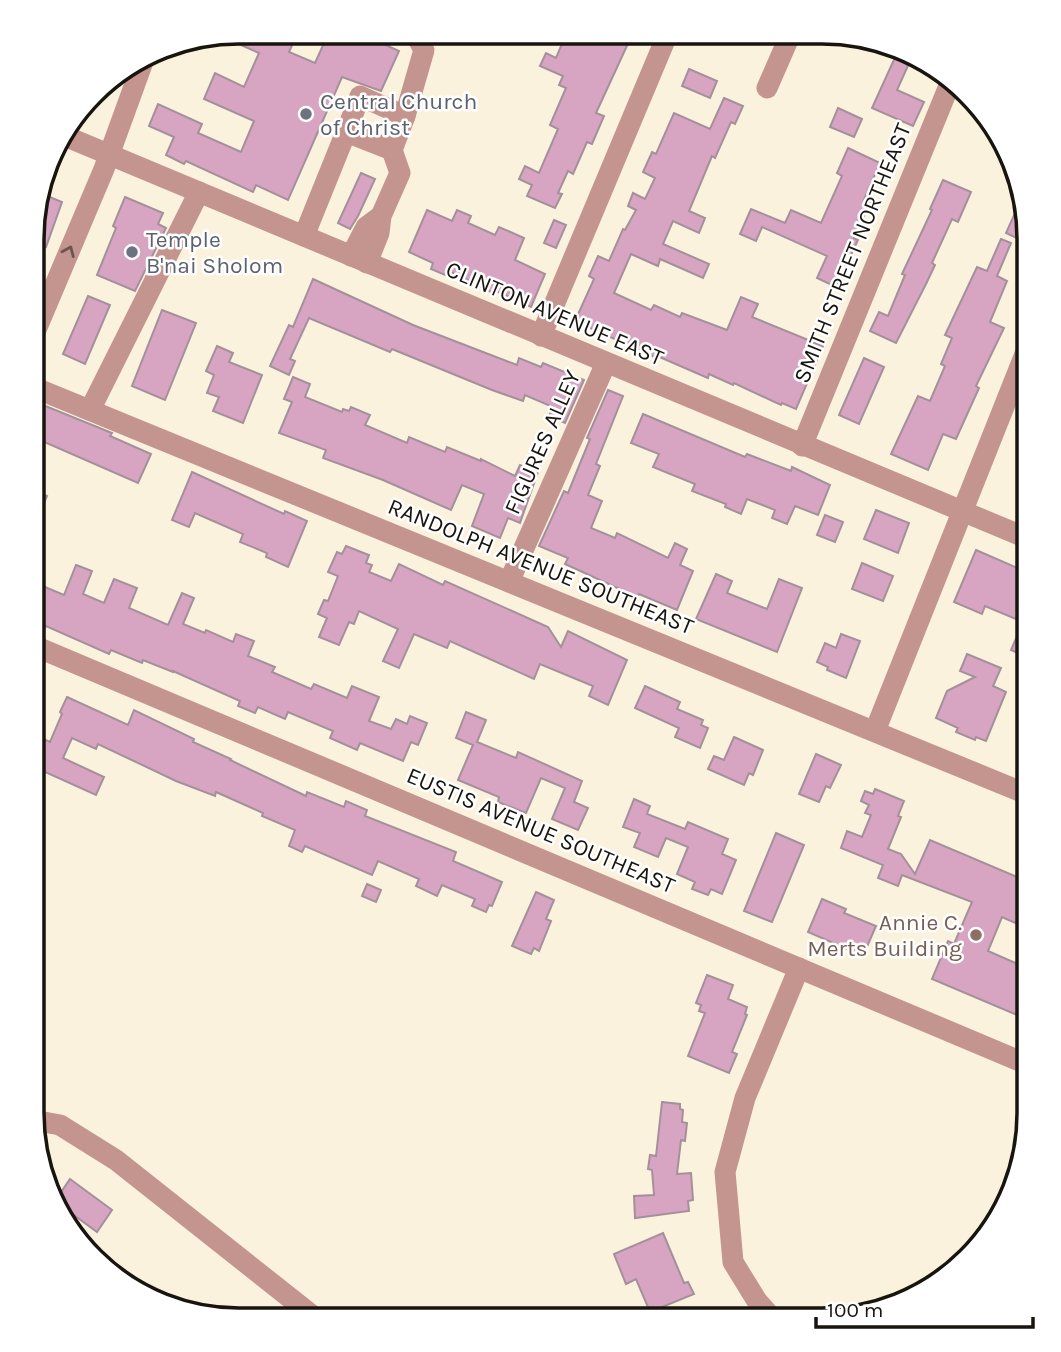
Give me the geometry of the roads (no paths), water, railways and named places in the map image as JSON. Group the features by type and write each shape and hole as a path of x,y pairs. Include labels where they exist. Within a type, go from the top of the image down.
{"street":[{"path":"359,260 366,227 381,216 400,173 392,150 424,50 421,44"},
{"path":"541,336 663,44"},
{"path":"767,88 786,44"},
{"path":"44,311 110,154 140,71"},
{"name":"SMITH STREET NORTHEAST","path":"802,446 947,90"},
{"path":"304,236 360,96 405,116"},
{"path":"346,132 392,150"},
{"name":"CLINTON AVENUE EAST","path":"72,139 1017,534"},
{"path":"90,410 199,192"},
{"name":"FIGURES ALLEY","path":"509,582 606,363"},
{"path":"875,731 1017,376"},
{"name":"RANDOLPH AVENUE SOUTHEAST","path":"44,391 1017,789"},
{"name":"EUSTIS AVENUE SOUTHEAST","path":"44,650 1017,1060"},
{"path":"763,1308 733,1262 725,1172 744,1098 799,968"},
{"path":"44,1122 60,1125 116,1160 303,1308"}],"place":[{"name":"Central Church of Christ","path":"306,114"},
{"name":"Temple B'nai Sholom","path":"132,252"},
{"name":"Annie C. Merts Building","path":"976,935"}]}
